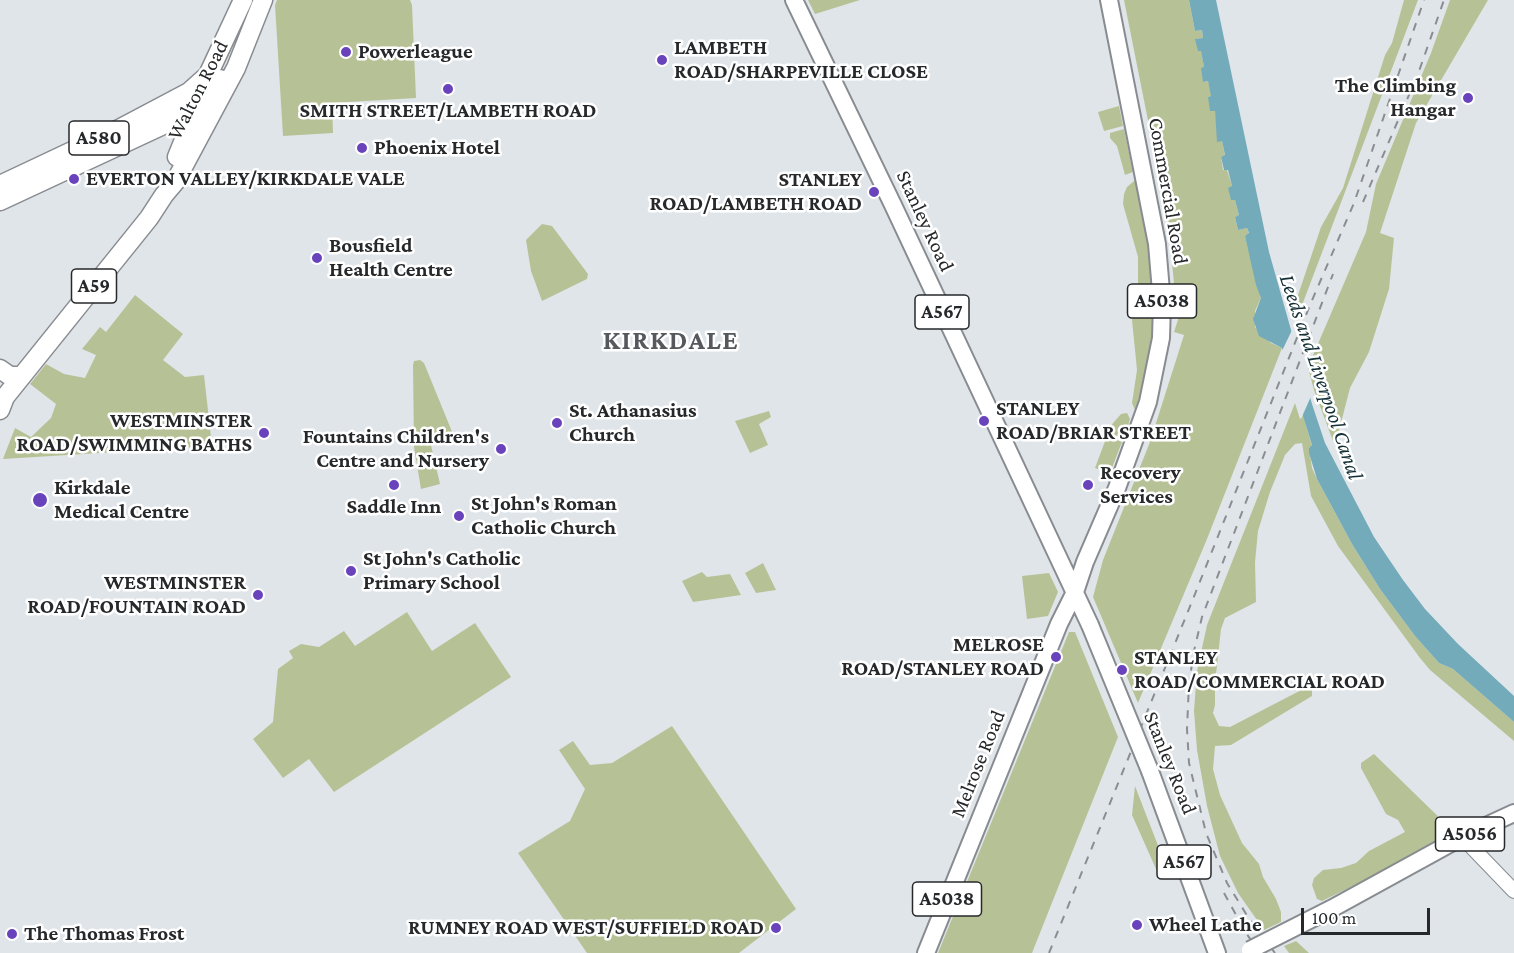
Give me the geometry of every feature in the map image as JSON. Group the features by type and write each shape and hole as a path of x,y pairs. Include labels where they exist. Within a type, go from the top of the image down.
{"highway":[{"name":"A59","path":"201,92 243,0"},
{"name":"A59","path":"176,119 226,68 254,0"},
{"name":"Walton Road","path":"2,397 22,376 149,218 175,182 236,68 263,0"},
{"path":"201,92 207,124"},
{"name":"Walton Road","path":"164,195 167,180 201,92"},
{"name":"A580","path":"0,185 174,102 201,92"},
{"name":"A580","path":"0,201 176,119"},
{"path":"158,129 171,130 177,135 178,156"},
{"path":"0,369 10,376 22,376"}],"main road":[{"name":"Stanley Road","path":"794,0 1090,625 1150,771 1217,953"},
{"name":"Commercial Road","path":"1075,592 1085,562 1132,449 1148,402 1161,339 1162,303 1157,244 1109,0"},
{"path":"1059,558 1072,565 1085,562"},
{"name":"Melrose Road","path":"926,953 1059,624 1075,592"},
{"path":"1059,624 1077,619 1090,625"},
{"name":"A5056","path":"1248,952 1462,837 1514,813"},
{"path":"1462,837 1514,891"}],"green space":[{"name":"Powerleague","path":"277,0 410,0 416,98 332,103 333,133 283,136 275,5"},
{"path":"808,0 860,0 815,14"},
{"path":"1124,0 1189,0 1195,31 1202,30 1203,38 1196,39 1201,50 1204,82 1208,81 1212,96 1208,97 1215,110 1218,141 1222,141 1225,156 1221,157 1223,170 1227,170 1232,186 1231,200 1235,200 1239,215 1235,217 1238,230 1247,228 1249,234 1245,236 1261,298 1255,311 1255,327 1271,343 1282,348 1207,539 1138,703 1093,597 1103,560 1150,442 1184,335 1174,332 1185,298 1175,294 1168,221"},
{"path":"1404,0 1418,0 1296,321 1290,303 1296,301 1321,227 1343,188 1385,55 1392,43"},
{"path":"1450,0 1488,0 1416,123 1380,233 1394,238 1389,289 1369,352 1350,388 1336,442 1333,441 1308,367 1366,232 1376,184 1431,53"},
{"path":"1119,106 1123,126 1104,131 1098,112"},
{"path":"1124,129 1133,172 1125,175 1117,146 1110,138 1110,133"},
{"path":"1134,181 1138,181 1148,230 1154,319 1149,365 1135,410 1132,403 1137,370 1132,320 1134,300 1138,289 1138,257 1123,204 1127,187"},
{"path":"542,224 552,226 588,274 587,279 542,301 531,271 526,240"},
{"path":"135,295 183,334 163,360 185,377 204,375 212,446 3,459 15,428 31,437 51,418 56,404 30,384 46,364 64,374 85,378 96,355 82,349 100,327 106,332"},
{"path":"420,360 424,363 455,439 431,445 440,484 421,489 414,447 413,365 414,361"},
{"path":"1295,403 1300,419 1303,415 1312,446 1309,448 1312,468 1317,479 1352,544 1380,589 1415,636 1439,663 1453,669 1514,722 1514,741 1430,670 1420,658 1338,546 1311,496 1302,443 1295,444 1285,455 1258,531 1255,562 1256,602 1225,618 1221,629 1213,713 1219,726 1230,727 1309,686 1312,689 1312,696 1231,745 1215,746 1213,769 1220,795 1242,843 1259,864 1281,912 1281,922 1264,930 1238,893 1220,856 1207,806 1197,750 1194,711 1197,671 1207,625"},
{"path":"769,411 771,417 759,424 768,445 750,453 735,421"},
{"path":"1127,413 1130,419 1125,436 1120,437 1108,433 1107,430 1121,414"},
{"path":"1107,436 1122,442 1110,473 1095,468"},
{"path":"763,563 776,590 756,593 745,573"},
{"path":"702,572 707,577 730,574 741,595 693,602 682,581"},
{"path":"1049,573 1058,592 1048,616 1027,619 1022,576"},
{"path":"407,612 432,651 475,623 511,677 334,792 309,759 283,778 253,739 273,722 278,669 293,658 289,651 301,644 319,647 344,631 355,646"},
{"path":"1069,632 1075,632 1118,737 1032,953 938,953"},
{"path":"672,726 796,909 739,953 587,953 518,853 570,821 585,789 559,750 573,741 590,765 612,763"},
{"path":"1374,754 1450,828 1450,839 1322,901 1317,899 1312,885 1314,878 1323,870 1356,863 1369,851 1405,832 1398,820 1386,814 1361,768 1361,763"},
{"path":"1135,786 1169,874 1160,878 1132,815"},
{"path":"1296,941 1309,953 1289,953 1284,946"}],"water":[{"path":"1189,0 1216,0 1269,252 1325,443 1374,537 1403,580 1425,609 1458,644 1514,696 1514,722 1453,669 1439,663 1415,636 1380,589 1352,544 1317,479 1309,453 1312,445 1282,348 1259,336 1253,319 1261,298 1245,236 1249,233 1247,228 1238,230 1235,217 1239,215 1235,200 1231,200 1228,188 1232,186 1228,170 1224,170 1221,157 1225,155 1222,141 1217,142 1215,111 1210,111 1208,97 1211,96 1208,81 1203,82 1201,68 1204,67 1201,51 1198,51 1195,39 1203,38 1202,30 1195,31"}],"pier":[{"path":"1293,328 1312,394 1301,419 1281,353"}],"railway":[{"path":"1049,953 1310,305 1354,203 1424,0"},
{"path":"1363,202 1418,74 1444,0"},
{"path":"1275,953 1248,917 1227,883 1206,833 1189,763 1187,729 1189,683 1202,617 1333,274"},
{"path":"1224,893 1260,953"}],"place":[{"name":"Powerleague","path":"346,52"},
{"name":"LAMBETH ROAD/SHARPEVILLE CLOSE","path":"662,60"},
{"name":"SMITH STREET/LAMBETH ROAD","path":"448,89"},
{"name":"The Climbing Hangar","path":"1468,98"},
{"name":"Phoenix Hotel","path":"362,148"},
{"name":"EVERTON VALLEY/KIRKDALE VALE","path":"74,179"},
{"name":"STANLEY ROAD/LAMBETH ROAD","path":"874,192"},
{"name":"Bousfield Health Centre","path":"317,258"},
{"name":"STANLEY ROAD/BRIAR STREET","path":"984,421"},
{"name":"St. Athanasius Church","path":"557,423"},
{"name":"WESTMINSTER ROAD/SWIMMING BATHS","path":"264,433"},
{"name":"Fountains Children's Centre and Nursery","path":"501,449"},
{"name":"Saddle Inn","path":"394,485"},
{"name":"Recovery Services","path":"1088,485"},
{"name":"Kirkdale Medical Centre","path":"40,500"},
{"name":"St John's Roman Catholic Church","path":"459,516"},
{"name":"St John's Catholic Primary School","path":"351,571"},
{"name":"WESTMINSTER ROAD/FOUNTAIN ROAD","path":"258,595"},
{"name":"MELROSE ROAD/STANLEY ROAD","path":"1056,657"},
{"name":"STANLEY ROAD/COMMERCIAL ROAD","path":"1122,670"},
{"name":"Wheel Lathe","path":"1137,925"},
{"name":"RUMNEY ROAD WEST/SUFFIELD ROAD","path":"776,928"},
{"name":"The Thomas Frost","path":"12,934"}],"district":[{"name":"KIRKDALE","path":"671,341"}],"water label":[{"name":"Leeds and Liverpool Canal","path":"1321,377"}]}
